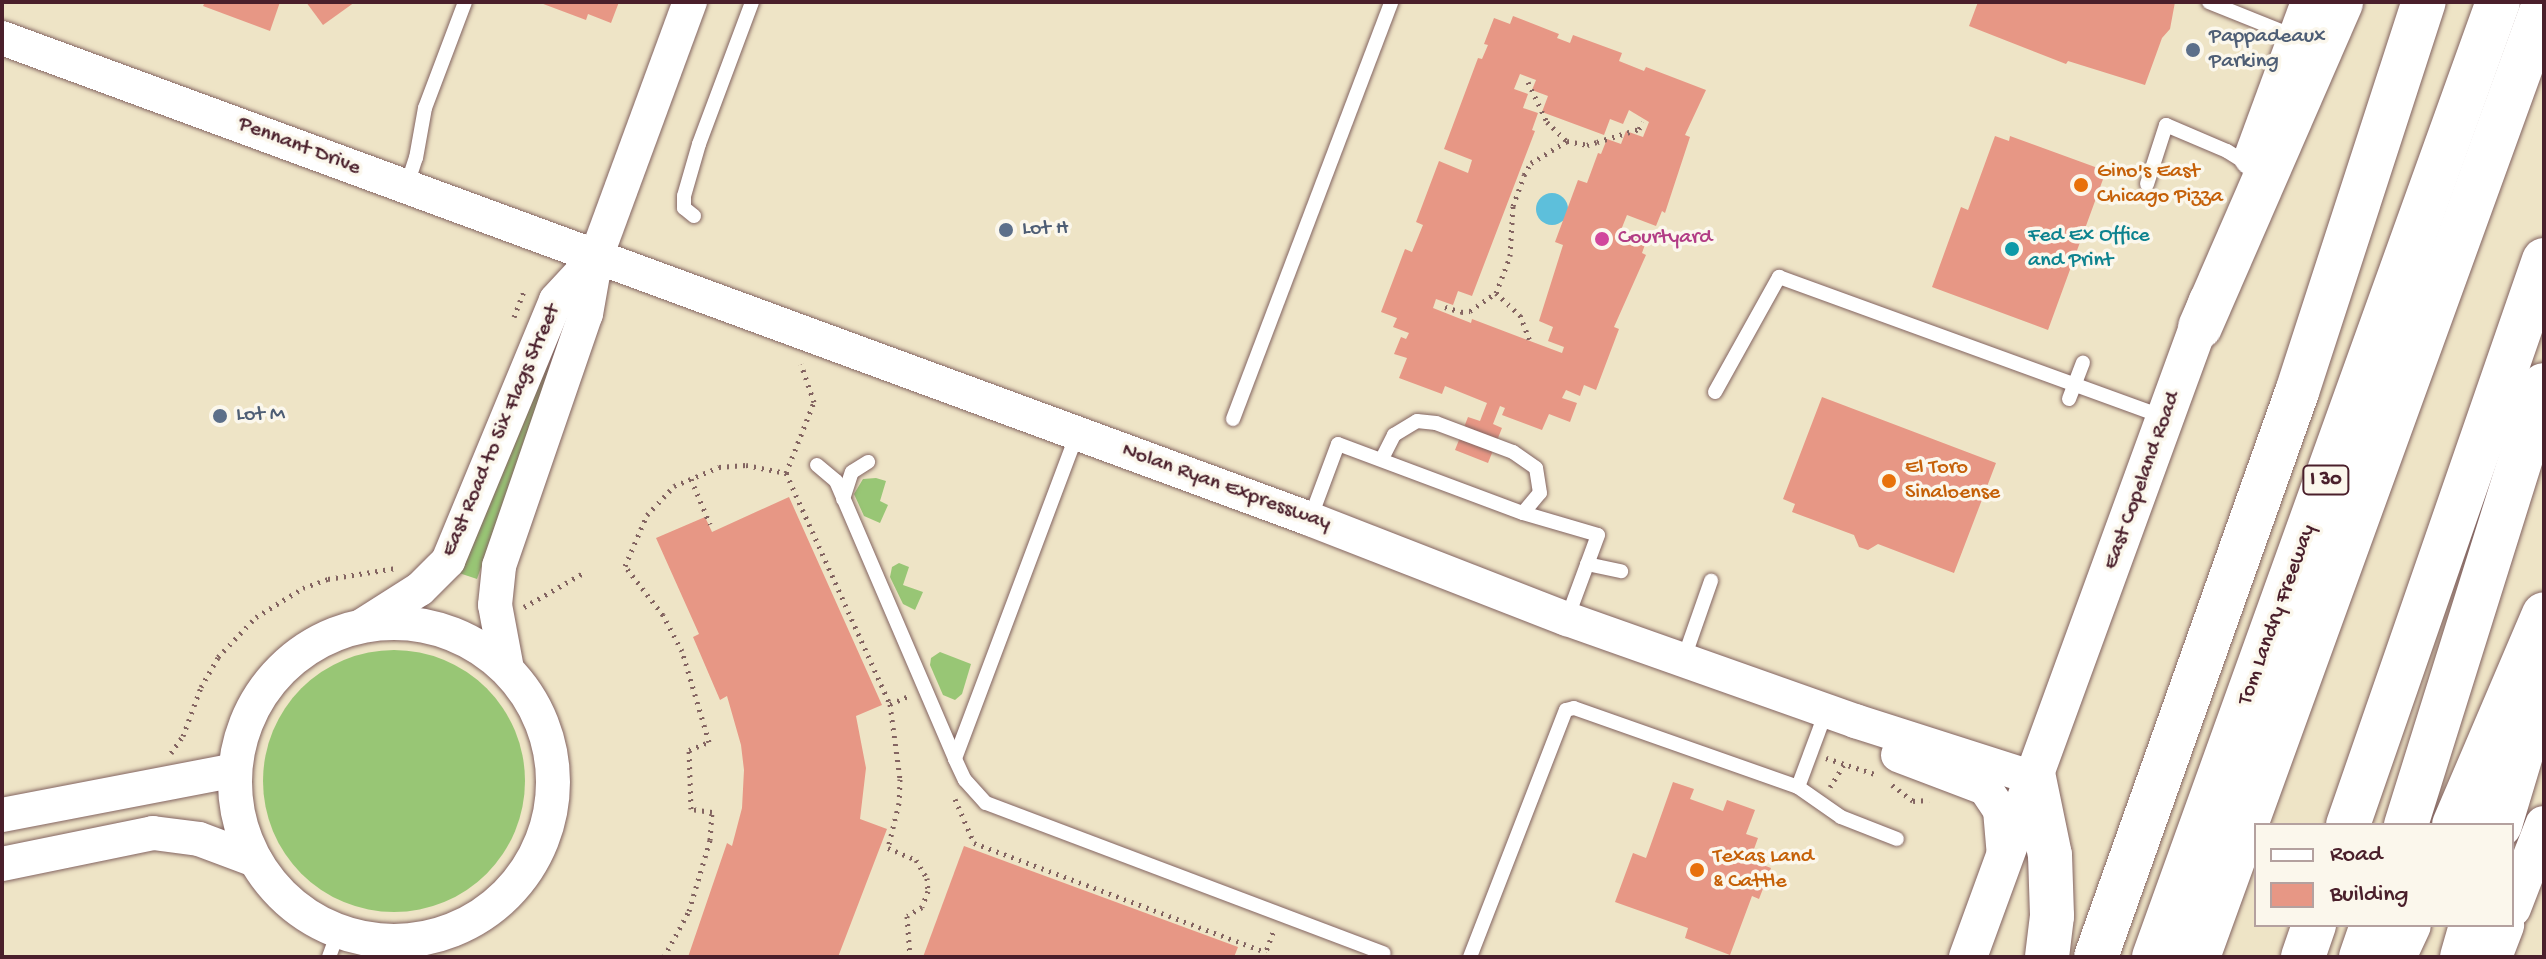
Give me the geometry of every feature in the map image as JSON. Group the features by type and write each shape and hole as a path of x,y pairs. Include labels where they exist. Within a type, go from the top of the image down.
{"highway":[{"path":"2200,327 2341,2"},
{"path":"2096,957 2292,406 2424,2"},
{"name":"Tom Landry Freeway","path":"2154,957 2498,2"},
{"name":"I 30","path":"2198,957 2544,4"},
{"path":"2349,823 2544,260"},
{"path":"2407,823 2540,399"},
{"path":"2455,823 2544,614"},
{"path":"2501,823 2544,678"},
{"path":"2034,778 2050,855 2052,916 2047,957"},
{"path":"2303,957 2313,927"},
{"path":"2361,957 2371,927"},
{"path":"2394,957 2408,927"},
{"path":"2462,957 2470,927"}],"main road":[{"name":"East Copeland Road","path":"1968,957 2200,327 2250,166 2310,2"},
{"path":"2514,903 2544,825"},
{"path":"2493,957 2504,927"}],"street":[{"name":"East Road to Six Flags Street","path":"507,669 495,605 497,576 586,314 596,257 690,2"},
{"name":"Pennant Drive","path":"2,38 596,257"},
{"name":"East Road to Six Flags Street","path":"363,625 420,589 448,561 556,300 596,257"},
{"name":"Nolan Ryan Expressway","path":"596,257 1310,519 1567,619 1841,715 2034,778"},
{"path":"413,623 439,629 487,652 507,669 538,715 553,768 548,823 524,873 486,912 439,935 388,942 334,944 281,896 255,860 238,816 235,770 247,720 274,677 313,644 363,625 413,623"},
{"name":"Nolan Ryan Expressway","path":"1841,715 1884,750 1985,788 2000,810 2004,859"},
{"path":"2,815 235,770"},
{"path":"2,864 153,833 199,839 255,860"}],"lane":[{"path":"406,188 416,158 425,108 465,2"},
{"path":"694,216 684,208 684,196 699,144 752,2"},
{"path":"1233,419 1391,2"},
{"path":"2209,2 2297,37"},
{"path":"2147,184 2166,125 2227,151 2250,166"},
{"path":"1715,392 1779,277 2166,419"},
{"path":"2069,399 2083,363"},
{"path":"1382,459 1394,435 1417,421 1436,423 1513,452 1536,468 1540,493 1523,513"},
{"path":"955,759 1077,433"},
{"path":"1310,519 1338,444 1523,513 1598,535 1567,619"},
{"path":"843,499 852,472 868,462"},
{"path":"817,465 836,481 955,759 974,794 986,803 1384,953"},
{"path":"1587,564 1621,571"},
{"path":"1684,658 1711,581"},
{"path":"1470,957 1566,710 1574,708 1798,787 1841,817 1897,839"},
{"path":"1798,787 1841,715"}],"path":[{"path":"1528,82 1547,122 1567,141 1587,145 1639,129 1643,122"},
{"path":"1445,307 1461,312 1470,311 1496,293 1510,256 1513,206 1524,175 1531,163 1567,141"},
{"path":"509,331 525,288"},
{"path":"1496,293 1520,315 1529,339"},
{"path":"801,364 814,402 786,473 890,704 900,779 899,803 888,848 916,860 927,878 928,891 922,907 907,916 910,957"},
{"path":"664,957 689,911 710,840 712,812 691,809 689,750 709,742 682,651 663,615 625,566 647,515 674,486 719,467 746,465 786,473"},
{"path":"691,479 710,524"},
{"path":"161,760 178,747 201,687 218,657 256,617 291,594 328,579 406,566"},
{"path":"524,607 585,572"},
{"path":"1264,957 1280,915"}],"green space":[{"path":"547,364 550,369 546,382 477,579 459,573"},
{"path":"863,479 886,481 880,501 888,505 880,523 864,516 854,494"},
{"path":"899,563 909,567 903,585 923,592 915,610 903,604 890,577 892,567"},
{"path":"394,650 420,652 444,660 467,672 487,688 503,708 515,731 523,755 523,807 515,831 503,854 487,874 467,890 444,902 420,910 394,912 368,910 344,902 321,890 301,874 285,854 273,831 265,807 263,781 265,755 273,731 285,708 301,688 321,672 344,660 368,652"},
{"path":"940,652 971,664 962,694 955,700 943,695 930,665 931,658"}],"water":[{"path":"1552,193 1563,198 1568,209 1563,220 1552,225 1541,220 1536,209 1541,198"}],"building":[{"path":"205,2 280,2 270,31 203,6"},
{"path":"306,2 355,2 323,25"},
{"path":"538,2 619,2 611,23 588,14 586,20"},
{"path":"1978,2 2175,2 2170,29 2162,38 2145,85 2068,61 2066,64 1969,26"},
{"name":"Courtyard","path":"1513,16 1559,34 1557,38 1570,43 1573,35 1622,53 1619,61 1644,71 1646,67 1706,90 1685,135 1690,137 1665,213 1662,211 1656,226 1627,215 1621,230 1648,236 1642,253 1646,255 1614,327 1619,329 1596,390 1584,385 1580,396 1566,390 1562,398 1577,403 1570,422 1549,414 1542,430 1502,415 1505,408 1500,406 1493,424 1502,428 1488,463 1455,450 1468,417 1480,421 1487,403 1445,386 1442,394 1399,378 1407,358 1394,354 1401,337 1406,339 1409,333 1393,327 1397,318 1381,312 1405,249 1412,252 1423,225 1416,222 1439,161 1468,173 1472,160 1444,149 1478,58 1482,59 1488,45 1484,44 1494,18 1510,24","holes":["1520,74 1536,80 1532,90 1548,96 1542,112 1604,135 1610,119 1623,124 1629,110 1649,122 1643,137 1626,131 1621,144 1607,139 1601,154 1598,153 1587,183 1578,180 1555,242 1563,245 1539,321 1553,327 1548,341 1564,347 1562,353 1472,319 1471,323 1433,308 1436,299 1453,305 1458,291 1472,296 1535,131 1532,130 1538,113 1523,108 1528,94 1514,89"]},
{"name":"Fed Ex Office and Print","path":"1995,136 2009,141 2010,136 2106,171 2048,330 1932,287 1961,207 1968,210"},
{"name":"El Toro Sinaloense","path":"1822,397 1996,463 1954,573 1878,544 1868,550 1859,547 1854,535 1792,512 1795,504 1783,499"},
{"path":"789,497 882,705 856,716 866,768 860,819 887,829 838,957 688,957 727,843 732,846 742,808 744,770 741,745 727,696 720,700 693,637 699,634 656,538 705,517 712,532"},
{"path":"1673,782 1694,789 1690,799 1723,811 1727,800 1755,810 1746,834 1758,838 1750,860 1771,868 1759,899 1752,896 1730,955 1685,938 1688,928 1615,902 1633,853 1646,858"},
{"path":"964,846 1238,947 1234,957 923,957"}],"place":[{"name":"Pappadeaux Parking","path":"2193,50"},
{"name":"Gino's East Chicago Pizza","path":"2081,185"},
{"name":"Lot H","path":"1006,230"},
{"name":"Courtyard","path":"1602,239"},
{"name":"Fed Ex Office and Print","path":"2012,249"},
{"name":"Lot M","path":"220,416"},
{"name":"El Toro Sinaloense","path":"1889,481"},
{"name":"Texas Land & Cattle","path":"1697,870"}]}
